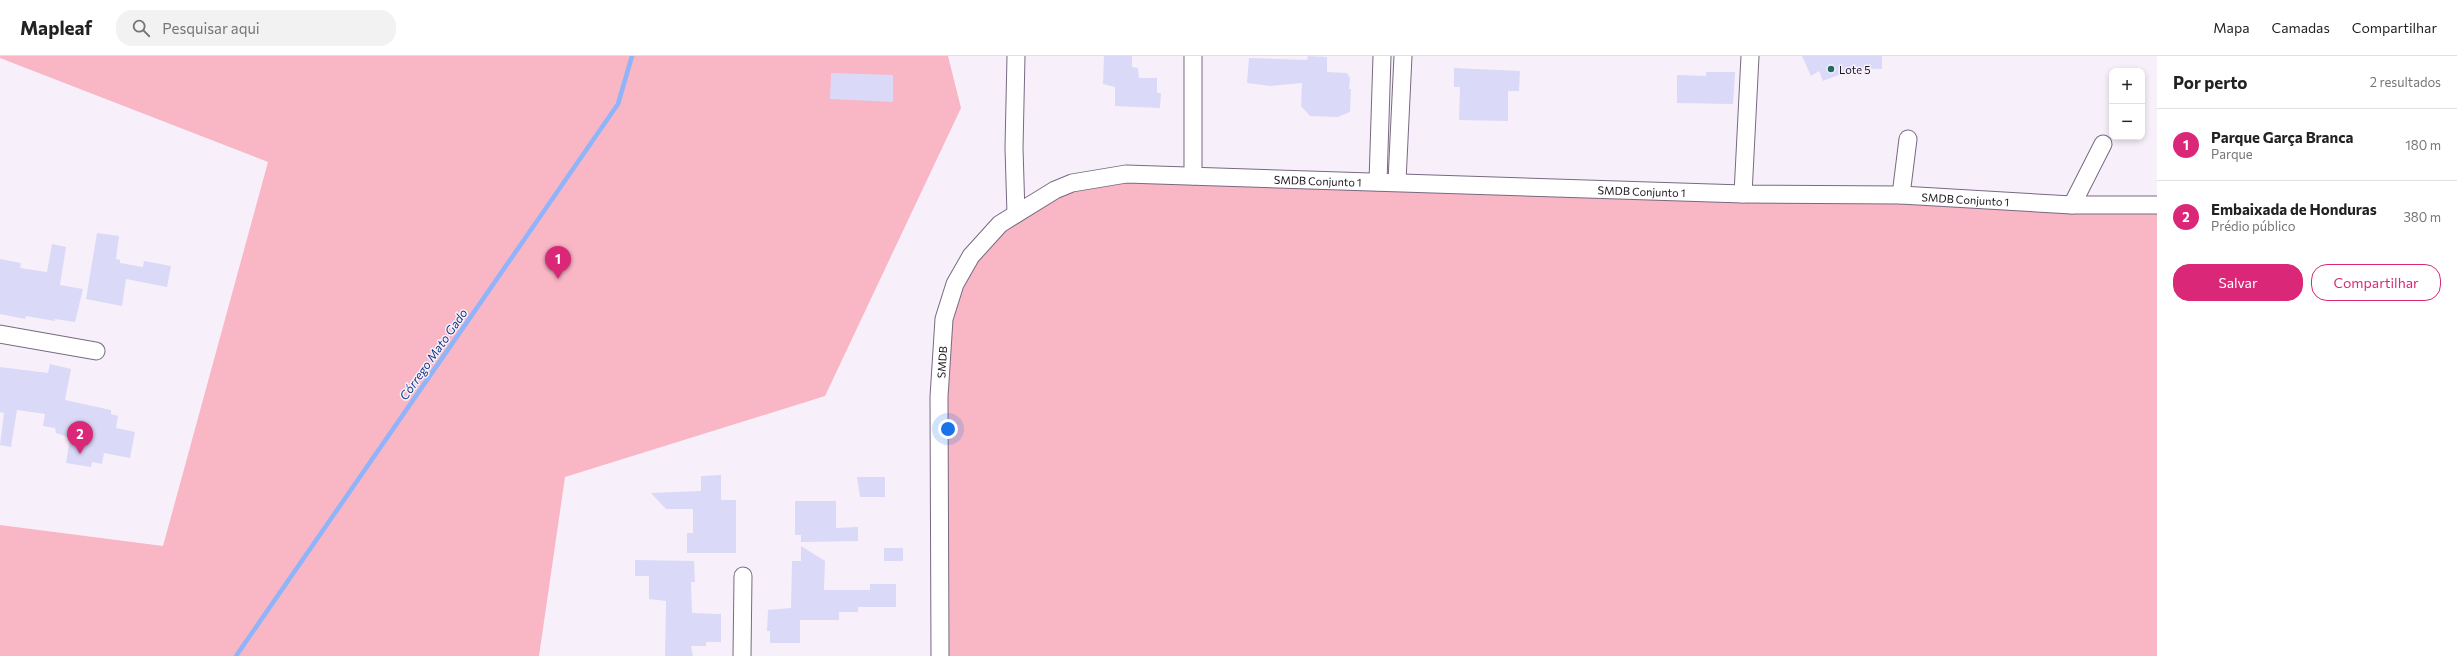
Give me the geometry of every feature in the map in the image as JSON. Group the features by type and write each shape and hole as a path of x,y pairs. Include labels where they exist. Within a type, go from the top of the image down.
{"street":[{"path":"1016,56 1014,148 1016,214"},
{"path":"1193,56 1194,176"},
{"path":"1378,182 1382,56"},
{"path":"1398,181 1402,56"},
{"path":"1743,194 1750,56"},
{"path":"1901,195 1908,139"},
{"path":"2072,205 2103,144"},
{"name":"SMDB","path":"940,656 939,397 944,319 955,284 971,256 1000,224 1055,190 1072,183 1126,174"},
{"name":"SMDB Conjunto 1","path":"1126,174 1378,182 1398,181 1743,194 1901,195 2072,205 2157,206"},
{"path":"0,334 96,351"},
{"path":"742,656 743,576"}],"shaded area":[{"path":"0,56 948,56 961,108 825,396 565,477 539,656 0,656 0,525 163,546 268,162 0,58"},
{"path":"1126,174 2157,204 2157,656 941,656 944,319 971,256 1055,190"}],"building":[{"path":"1104,56 1132,56 1132,67 1138,68 1139,78 1157,78 1157,93 1161,93 1160,108 1115,106 1115,87 1103,84"},
{"path":"1308,56 1327,57 1327,72 1347,73 1350,78 1349,89 1351,89 1350,112 1338,117 1310,116 1301,106 1302,83 1270,86 1247,83 1249,58 1307,60"},
{"name":"Lote 5","path":"1802,56 1882,56 1882,69 1856,68 1823,81 1819,71 1811,76"},
{"path":"1454,68 1520,71 1519,91 1508,91 1508,121 1459,120 1460,87 1454,87"},
{"path":"1706,72 1735,72 1733,104 1677,103 1677,75 1706,76"},
{"path":"831,73 893,75 893,102 830,99"},
{"path":"97,233 119,236 116,259 120,260 120,263 143,267 144,261 171,266 167,287 126,279 122,306 86,299"},
{"path":"52,244 66,247 60,285 83,289 75,322 55,319 55,321 26,316 25,319 0,314 0,259 21,263 20,268 47,272"},
{"path":"50,364 71,369 65,400 111,410 111,414 118,416 116,428 135,432 130,458 104,453 102,464 92,462 91,467 66,463 70,438 56,433 55,428 43,426 45,414 17,410 11,447 0,445 4,413 0,412 0,367 48,373"},
{"path":"721,475 721,500 736,500 736,553 687,553 687,533 693,533 693,509 666,509 651,493 701,491 701,476"},
{"path":"857,477 885,477 885,497 860,497"},
{"path":"795,501 836,501 836,528 858,527 858,541 801,542 801,535 795,535"},
{"path":"801,546 825,561 824,590 870,590 870,584 896,584 896,607 858,607 858,612 839,612 839,620 800,620 800,643 770,643 770,631 767,631 768,610 791,608 792,561 801,561"},
{"path":"884,548 903,548 903,561 884,561"},
{"path":"635,560 694,561 695,582 691,582 692,613 721,614 721,642 706,642 706,646 691,646 693,656 665,656 666,601 649,599 649,576 635,576"}],"waterway":[{"name":"Córrego Mato Gado","path":"236,656 618,104 632,56"}],"place":[{"name":"Lote 5","path":"1831,69"},
{"name":"Parque Garça Branca","path":"558,279"},
{"name":"Embaixada de Honduras","path":"80,454"}]}
